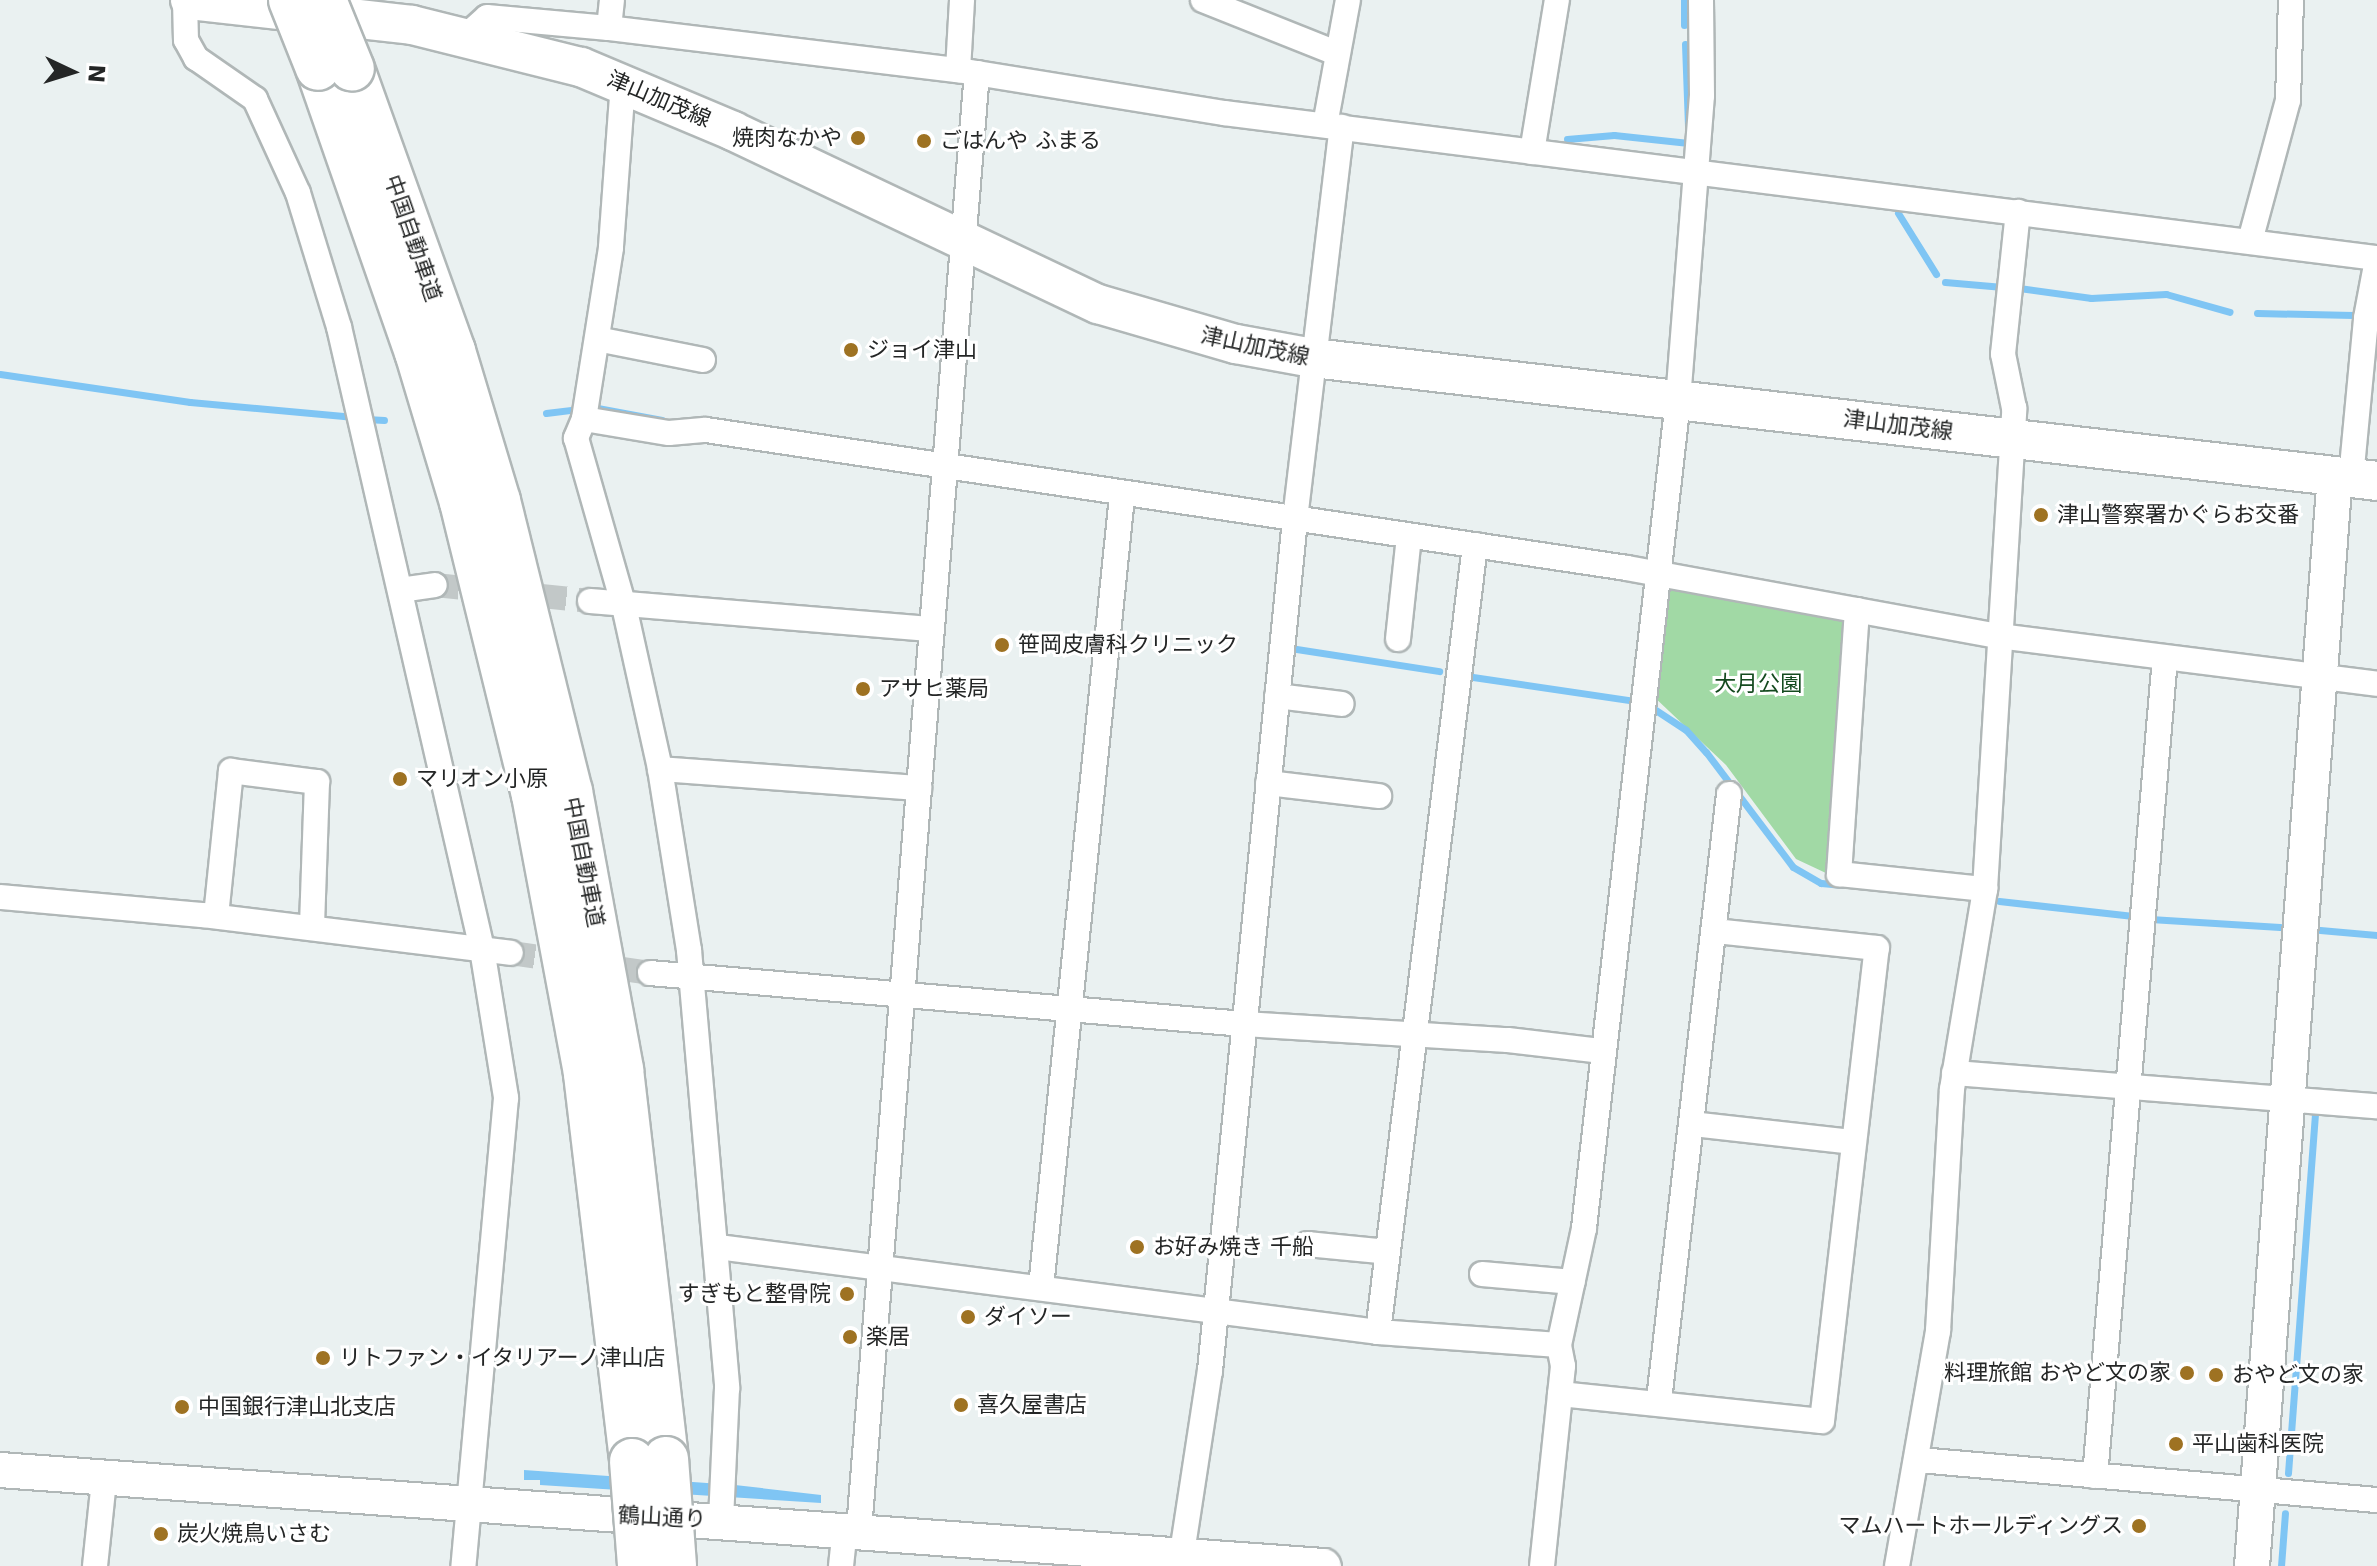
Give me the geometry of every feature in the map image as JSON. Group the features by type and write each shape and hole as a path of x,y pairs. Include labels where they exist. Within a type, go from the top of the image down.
{"highway":[{"name":"中国自動車道","path":"291,0 335,69 423,265 494,486 570,791 621,1070 649,1460 640,1566"},
{"name":"中国自動車道","path":"324,0 335,69"},
{"name":"中国自動車道","path":"649,1460 674,1566"}],"main road":[{"name":"津山加茂線","path":"188,0 367,10 528,50 623,83 1098,304 1236,344 1313,358 2354,478"}],"street":[{"path":"188,0 183,23 191,49 255,99 298,193 339,327 482,949 506,1098 463,1566"},
{"path":"609,28 612,0"},
{"path":"841,1566 852,1529 879,1269 944,469 968,72 962,0"},
{"path":"1203,0 1336,53"},
{"path":"1181,1560 1216,1311 1313,358 1333,126 1336,53 1348,0"},
{"path":"1532,152 1557,0"},
{"path":"1542,1566 1560,1394 1559,1345 1584,1228 1655,572 1678,400 1697,170 1701,0"},
{"path":"2250,241 2293,73 2291,0"},
{"path":"466,36 487,17 609,28 968,72 1333,126 2377,259 2366,318 2354,478 2318,678 2252,1566"},
{"path":"623,83 611,248 584,419 576,438 624,606 660,769 689,950 688,976 718,1247 727,1388 721,1520"},
{"path":"1897,1566 1919,1460 1938,1331 1954,1073 1985,889 2014,408 2003,354 2018,212"},
{"path":"597,339 703,360"},
{"path":"584,419 669,433 706,430 1122,496 1655,572 1999,636 2377,684"},
{"path":"1041,1287 1122,496"},
{"path":"1398,639 1409,536"},
{"path":"1378,1332 1475,545"},
{"path":"400,590 435,585"},
{"path":"590,601 930,629"},
{"path":"1857,610 1839,874 1985,889"},
{"path":"2095,1476 2165,658"},
{"path":"1277,696 1342,704"},
{"path":"660,769 919,788"},
{"path":"216,916 231,771 317,782 312,928"},
{"path":"1268,783 1379,796"},
{"path":"1659,1400 1729,794"},
{"path":"0,897 216,916 511,953"},
{"path":"1560,1394 1659,1400 1822,1421 1877,948 1714,931"},
{"path":"650,973 902,991 1244,1024 1602,1051"},
{"path":"1954,1073 2377,1106"},
{"path":"1692,1124 1853,1142"},
{"path":"1307,1244 1388,1252"},
{"path":"718,1247 1378,1332 1559,1345"},
{"path":"1482,1274 1573,1282"},
{"path":"1919,1460 2377,1500"},
{"name":"鶴山通り","path":"0,1470 468,1507 852,1529 1181,1560 1324,1566"},
{"path":"95,1566 104,1480"}],"green space":[{"name":"大月公園","path":"1671,584 1839,616 1846,627 1828,874 1796,859 1726,765 1651,694 1663,595"}],"water":[{"path":"524,1470 735,1485 821,1495 821,1503 540,1485 540,1480 524,1480"}],"waterway":[{"path":"1684,0 1684,25"},
{"path":"1685,44 1688,126"},
{"path":"1567,139 1614,135 1689,143"},
{"path":"1898,213 1936,274"},
{"path":"1945,282 2003,287"},
{"path":"2019,288 2091,298 2166,294 2230,312"},
{"path":"2257,313 2353,315"},
{"path":"0,374 190,402 354,417"},
{"path":"592,407 662,420"},
{"path":"546,413 580,409"},
{"path":"366,419 384,420"},
{"path":"1290,648 1439,671"},
{"path":"1466,676 1629,700"},
{"path":"1648,705 1686,730 1706,752 1793,867 1821,883 1843,885"},
{"path":"1999,901 2133,916"},
{"path":"2150,919 2280,927"},
{"path":"2320,930 2377,935"},
{"path":"2288,1473 2315,1112"},
{"path":"2281,1566 2285,1513"}],"tunnel":[{"path":"435,585 590,601"},
{"path":"511,953 650,973"}],"place":[{"name":"焼肉なかや","path":"858,138"},
{"name":"ごはんや ふまる","path":"924,141"},
{"name":"ジョイ津山","path":"851,350"},
{"name":"津山警察署かぐらお交番","path":"2041,515"},
{"name":"笹岡皮膚科クリニック","path":"1002,645"},
{"name":"アサヒ薬局","path":"863,689"},
{"name":"マリオン小原","path":"400,779"},
{"name":"お好み焼き 千船","path":"1137,1247"},
{"name":"すぎもと整骨院","path":"847,1294"},
{"name":"ダイソー","path":"968,1317"},
{"name":"楽居","path":"850,1337"},
{"name":"リトファン・イタリアーノ津山店","path":"323,1358"},
{"name":"料理旅館 おやど文の家","path":"2187,1373"},
{"name":"おやど文の家","path":"2216,1375"},
{"name":"喜久屋書店","path":"961,1405"},
{"name":"中国銀行津山北支店","path":"182,1407"},
{"name":"平山歯科医院","path":"2176,1444"},
{"name":"マムハートホールディングス","path":"2139,1526"},
{"name":"炭火焼鳥いさむ","path":"161,1534"}]}
